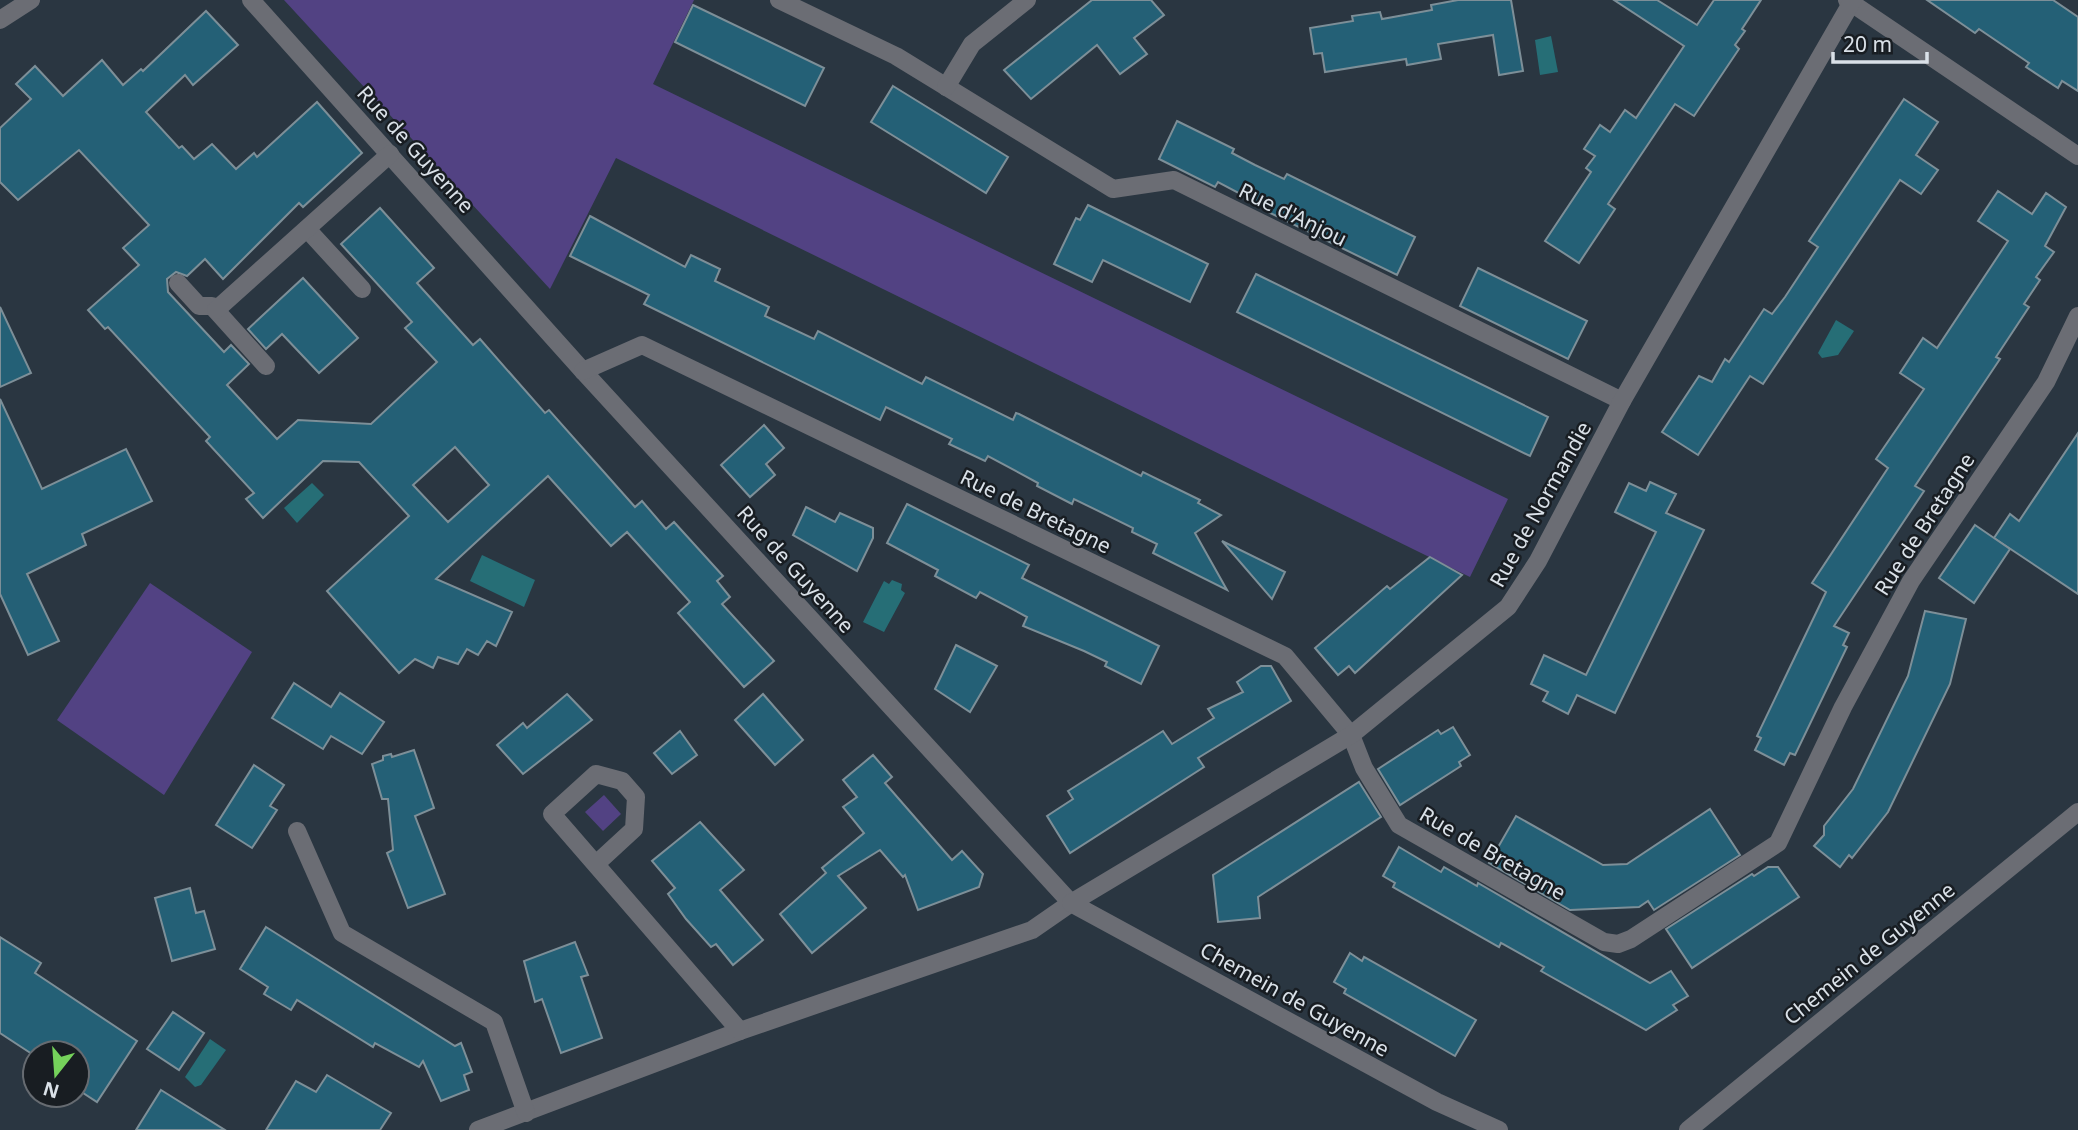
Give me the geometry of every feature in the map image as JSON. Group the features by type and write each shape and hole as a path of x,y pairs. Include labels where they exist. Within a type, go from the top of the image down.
{"street":[{"path":"0,20 31,0"},
{"name":"Rue de Guyenne","path":"251,0 583,371 1071,904"},
{"name":"Rue d'Anjou","path":"779,0 896,56 1113,189 1174,180 1622,401"},
{"path":"946,87 972,44 1027,0"},
{"path":"1851,1 2078,156"},
{"name":"Rue de Normandie","path":"1071,904 1351,735 1508,607 1538,561 1622,401 1851,1"},
{"path":"216,310 390,153"},
{"path":"307,229 362,289"},
{"path":"178,283 199,306 212,306 266,366"},
{"name":"Rue de Bretagne","path":"583,371 642,345 1285,656 1351,735 1364,768 1399,825 1604,942 1618,944 1631,939 1778,843 1843,707 1911,581 2046,382 2078,316"},
{"path":"596,864 635,829 636,797 621,781 596,774 552,814 740,1031"},
{"name":"Chemein de Guyenne","path":"1688,1130 2078,812"},
{"path":"297,831 342,933 494,1022 526,1113"},
{"path":"478,1130 740,1031 1032,930 1071,904"},
{"name":"Chemein de Guyenne","path":"1071,904 1437,1102 1499,1130"}],"shaded area":[{"path":"284,0 694,0 653,84 1508,499 1470,577 616,158 550,289"},
{"path":"150,583 252,652 164,795 57,720"},
{"path":"604,795 621,814 603,831 585,812"}],"water":[{"path":"1551,36 1558,72 1540,75 1535,40"},
{"path":"1836,320 1854,331 1838,355 1822,358 1818,353"},
{"path":"312,483 324,495 297,523 284,508"},
{"path":"482,555 535,580 524,607 470,581"},
{"path":"892,580 902,584 901,590 905,593 884,632 863,622 884,581 889,584"},
{"path":"210,1039 226,1050 201,1085 195,1087 185,1077"}],"building":[{"path":"1092,0 1151,0 1164,15 1134,38 1147,54 1120,74 1097,45 1031,99 1004,70"},
{"path":"1458,0 1511,0 1523,71 1499,75 1493,35 1438,44 1441,59 1407,65 1406,59 1325,72 1322,53 1314,54 1310,28 1353,21 1352,16 1380,12 1382,19 1432,10 1431,5"},
{"path":"1614,0 1657,0 1697,25 1714,0 1761,0 1742,29 1745,31 1735,45 1739,49 1694,116 1675,104 1608,204 1615,209 1579,263 1545,241 1591,172 1586,168 1595,156 1584,149 1600,125 1610,132 1625,110 1636,118 1684,46"},
{"path":"1927,0 2053,0 2078,17 2078,91 2062,81 2058,88 2026,67 2029,63 1979,29 1975,33"},
{"path":"693,5 824,68 805,106 675,42"},
{"path":"206,11 238,45 193,85 185,75 146,112 179,148 182,146 194,159 212,144 236,169 254,153 257,157 317,102 362,153 303,207 299,203 223,279 205,259 187,276 176,272 167,279 168,292 224,352 231,345 249,364 227,385 277,439 298,420 371,424 437,362 405,328 412,322 341,244 380,208 434,268 417,283 473,345 480,339 545,413 549,410 635,507 642,501 666,529 674,522 723,576 717,581 730,597 722,604 774,661 744,687 678,613 690,602 627,532 611,546 548,476 436,579 512,612 496,646 487,641 478,655 467,649 458,664 438,657 433,668 415,659 399,673 327,591 409,516 359,462 323,461 263,518 246,499 254,493 206,441 210,437 108,327 105,329 88,310 139,265 123,248 149,225 79,150 18,200 0,182 0,128 31,99 16,84 35,66 63,96 102,60 123,85 141,69 143,71","holes":["455,447 489,485 448,522 413,485"]},
{"path":"893,86 1008,157 986,193 871,122"},
{"path":"1904,99 1938,122 1916,155 1938,170 1921,194 1900,180 1763,384 1750,376 1698,455 1662,432 1699,376 1712,382 1725,359 1729,362 1764,309 1772,314 1785,297 1818,247 1809,241"},
{"path":"1177,121 1234,149 1232,153 1255,165 1284,179 1287,174 1415,237 1397,275 1268,212 1269,209 1218,182 1215,187 1159,159"},
{"path":"1998,191 2032,214 2046,193 2066,207 2045,246 2054,252 2036,277 2040,280 2024,304 2029,307 1996,357 2000,359 1915,486 1924,491 1834,626 1849,633 1843,645 1847,647 1795,755 1790,753 1784,765 1755,750 1761,738 1757,736 1826,592 1812,583 1888,468 1876,459 1924,389 1900,373 1923,338 1937,348 2008,241 1978,221"},
{"path":"1088,205 1208,264 1190,302 1103,260 1092,282 1054,264 1076,218 1080,220"},
{"path":"590,216 685,267 691,255 720,269 715,281 769,307 765,316 814,339 818,331 922,384 926,377 1013,420 1016,413 1019,414 1141,476 1143,472 1200,500 1198,503 1221,515 1195,533 1227,590 1153,553 1157,544 1132,532 1133,528 1074,499 1072,504 988,456 985,461 949,444 952,439 886,407 880,420 644,304 649,295 570,256"},
{"path":"1478,268 1587,321 1568,359 1460,306"},
{"path":"1256,274 1548,417 1530,456 1237,312"},
{"path":"303,278 358,338 319,373 282,334 266,349 248,329"},
{"path":"0,307 31,373 0,387"},
{"path":"0,399 42,489 126,449 152,501 82,534 86,545 27,574 59,641 28,655 0,594"},
{"path":"764,425 784,448 766,464 775,475 750,497 721,465"},
{"path":"2078,433 2078,594 1994,538 2010,514 2019,521"},
{"path":"1650,482 1676,494 1666,513 1704,530 1615,713 1577,695 1568,714 1543,701 1548,692 1531,684 1544,655 1586,675 1656,532 1615,512 1629,483 1646,491"},
{"path":"907,504 1029,565 1022,578 1159,646 1141,684 1105,666 1107,662 1023,626 1027,617 980,592 976,598 935,576 938,570 887,543"},
{"path":"806,507 835,522 840,513 873,528 873,538 857,571 793,535"},
{"path":"1975,525 2010,549 1974,603 1939,578"},
{"path":"1222,541 1285,572 1272,599"},
{"path":"1430,557 1462,575 1355,673 1349,666 1338,675 1315,648 1387,586 1390,589"},
{"path":"1925,611 1966,619 1950,684 1888,812 1852,858 1849,855 1840,867 1814,846 1824,835 1824,826 1853,789 1908,676"},
{"path":"956,645 997,666 970,712 935,689"},
{"path":"1261,666 1271,666 1291,701 1198,758 1204,767 1070,853 1047,816 1073,799 1068,791 1163,731 1172,744 1214,718 1208,709 1243,692 1237,682"},
{"path":"294,683 331,707 340,693 384,722 362,754 331,736 323,749 272,718"},
{"path":"567,694 592,720 523,774 497,745 523,723 527,728"},
{"path":"763,694 803,740 775,765 735,720"},
{"path":"1453,727 1470,755 1459,762 1461,766 1400,805 1378,769 1438,730 1441,734"},
{"path":"680,731 697,755 672,774 654,753"},
{"path":"414,750 434,808 415,816 445,894 408,908 387,853 393,850 388,799 382,799 372,764 383,760 383,756 391,754 392,757"},
{"path":"873,755 892,777 885,783 952,860 962,851 983,874 979,887 918,910 905,875 903,877 880,850 838,876 866,908 812,953 780,914 826,873 822,868 864,833 843,807 857,797 843,780"},
{"path":"254,765 284,785 270,806 277,810 252,848 216,825"},
{"path":"1359,782 1381,817 1258,897 1260,918 1218,922 1213,875"},
{"path":"1710,809 1740,855 1654,910 1648,901 1639,907 1570,910 1489,863 1516,816 1603,865 1627,864"},
{"path":"700,822 744,870 720,890 763,940 733,965 716,944 711,947 686,919 668,894 675,888 652,861"},
{"path":"1399,847 1441,872 1444,867 1477,886 1478,883 1650,983 1671,971 1688,996 1673,1005 1677,1010 1646,1030 1541,971 1544,967 1501,943 1499,947 1393,887 1395,883 1383,876"},
{"path":"1768,867 1778,867 1799,897 1692,968 1666,929 1752,874 1754,876"},
{"path":"190,888 196,913 204,911 215,949 172,961 155,898"},
{"path":"266,927 455,1046 461,1043 472,1072 464,1075 469,1090 441,1101 423,1061 419,1067 375,1043 373,1047 297,1000 291,1010 264,994 268,987 240,969"},
{"path":"0,937 41,963 35,973 137,1041 97,1102 91,1098 91,1039 21,1039 21,1047 0,1033"},
{"path":"575,942 588,975 581,977 602,1038 561,1053 542,999 535,1002 524,961"},
{"path":"1350,953 1362,961 1364,957 1476,1020 1455,1056 1344,993 1346,989 1334,982"},
{"path":"173,1012 204,1033 179,1070 147,1049"},
{"path":"327,1075 391,1113 380,1130 266,1130 296,1081 316,1092"},
{"path":"161,1090 225,1130 136,1130"}]}
